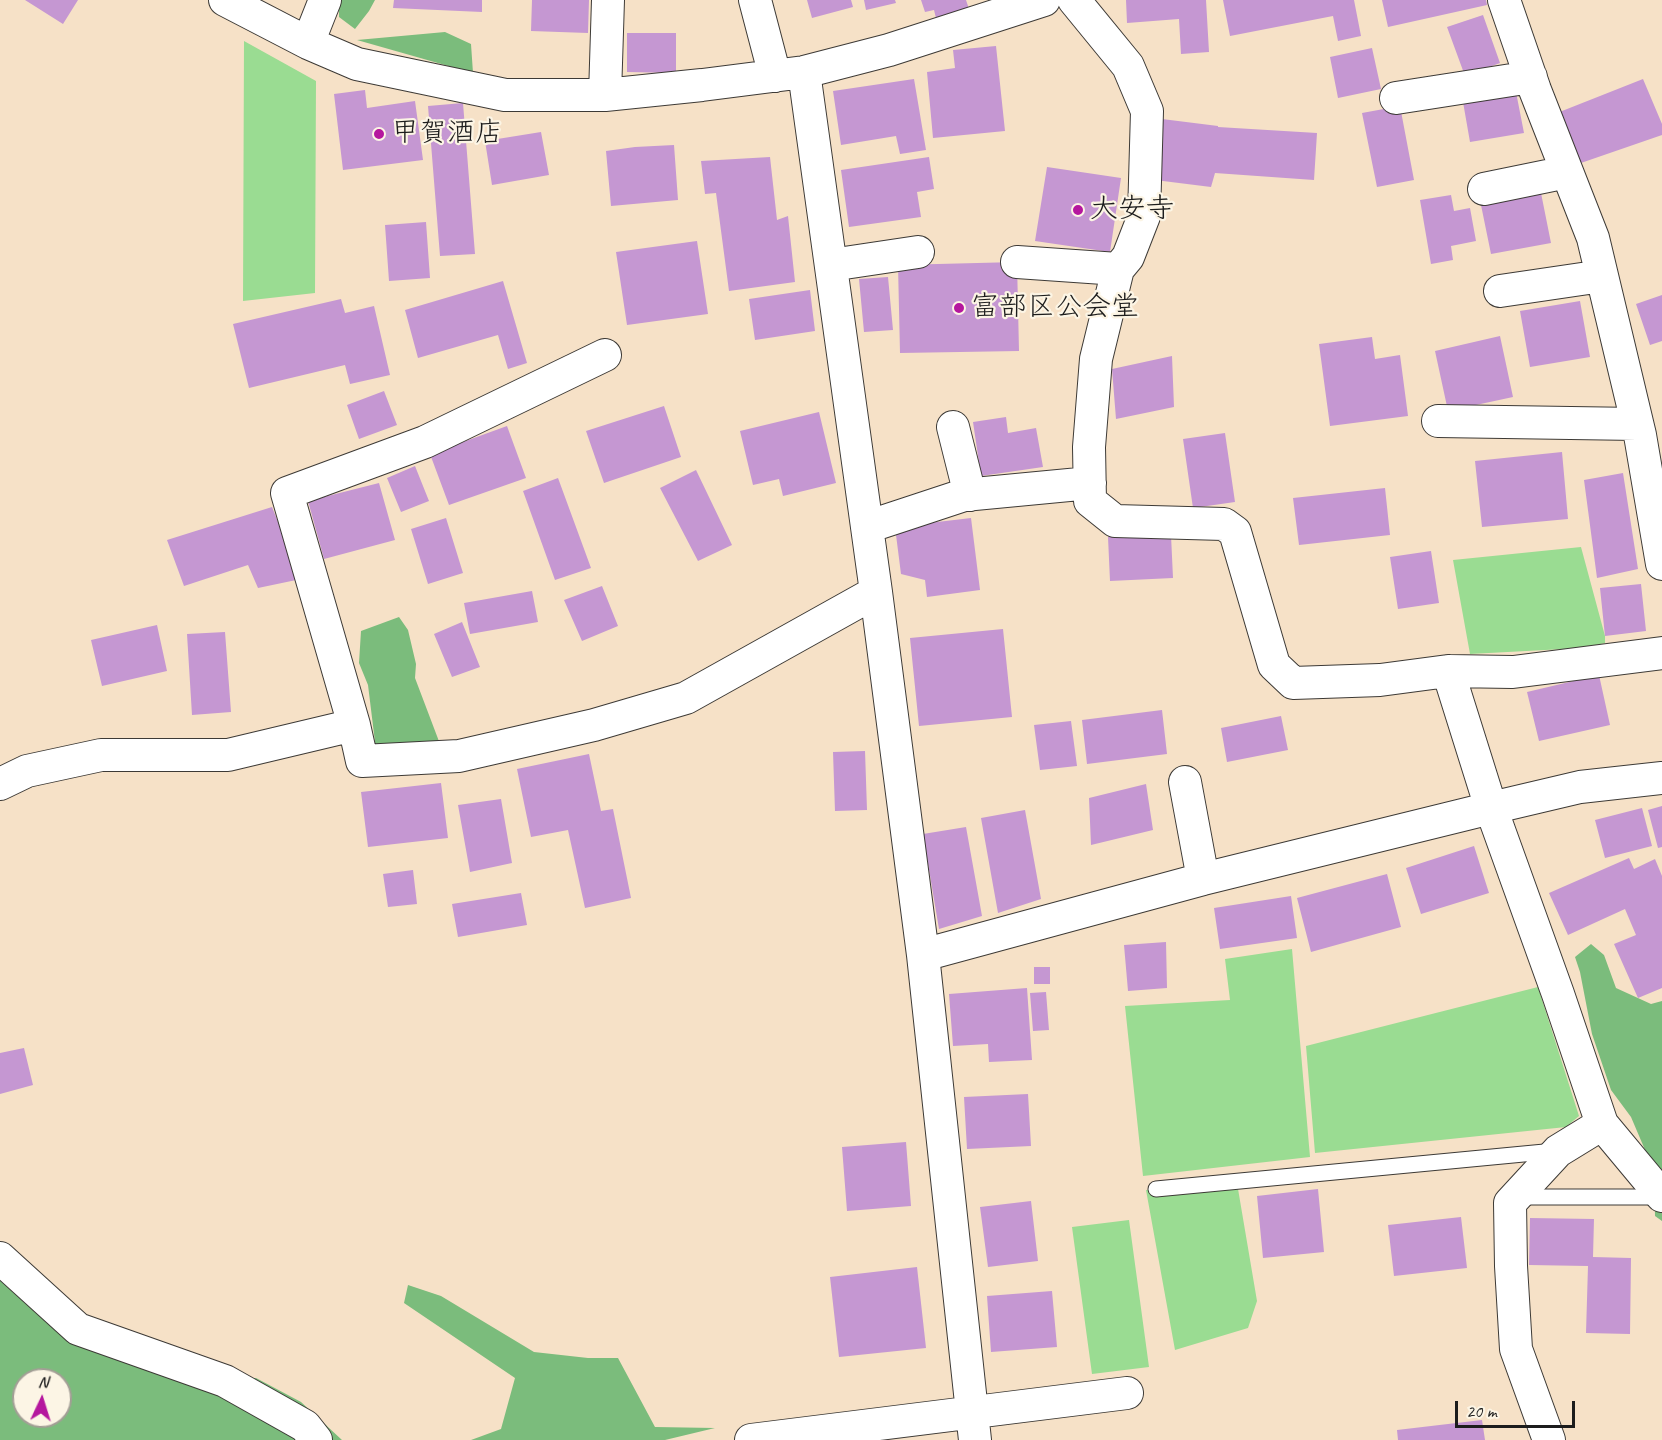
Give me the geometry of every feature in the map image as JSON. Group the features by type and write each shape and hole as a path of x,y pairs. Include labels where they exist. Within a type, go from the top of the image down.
{"street":[{"path":"225,0 308,43 357,64 505,95 605,95 790,74 889,50 1044,0"},
{"path":"308,43 325,0"},
{"path":"605,95 608,0"},
{"path":"755,0 790,74 831,265 923,955 974,1427"},
{"path":"1074,0 1128,66 1147,111 1144,216 1128,257 1118,269 1095,359 1089,447 1090,501 1115,521 1224,524 1234,532 1275,665 1293,683 1380,680 1448,671 1513,672 1662,653"},
{"path":"1504,0 1593,238 1637,424 1654,466 1662,564"},
{"path":"1396,98 1531,77"},
{"path":"1484,189 1567,172"},
{"path":"831,265 918,252"},
{"path":"1017,262 1118,269"},
{"path":"1500,291 1602,276"},
{"path":"605,355 425,442 287,493 354,725 362,761 459,756 594,725 686,698 876,592"},
{"path":"1438,421 1637,424"},
{"path":"953,427 970,495"},
{"path":"867,527 964,495 1090,483"},
{"path":"1448,671 1491,808 1602,1124 1662,1197"},
{"path":"0,784 27,771 101,755 228,755 354,725"},
{"path":"923,955 1203,879 1491,808 1580,787 1662,778"},
{"path":"1185,782 1203,879"},
{"path":"1549,1440 1516,1349 1510,1203 1558,1151 1602,1124"},
{"path":"0,1258 78,1329 225,1381 305,1426 316,1440"},
{"path":"751,1440 974,1427 1127,1394"}],"lane":[{"path":"1156,1189 1558,1151"},
{"path":"1515,1197 1662,1197"}],"green space":[{"path":"339,0 375,0 355,29 339,17"},
{"path":"445,32 471,44 473,73 357,40"},
{"path":"244,41 316,81 315,293 243,301"},
{"path":"1581,547 1605,643 1583,648 1470,654 1453,560"},
{"path":"399,617 408,630 416,664 415,678 440,744 376,750 368,685 359,663 361,631"},
{"path":"1591,944 1604,955 1616,988 1651,1004 1662,1001 1662,1221 1655,1216 1654,1171 1631,1117 1611,1090 1592,1034 1575,957"},
{"path":"1292,949 1310,1157 1143,1176 1125,1006 1230,1000 1225,959"},
{"path":"1538,987 1579,1116 1566,1127 1315,1153 1306,1046"},
{"path":"1237,1183 1257,1301 1248,1328 1175,1350 1146,1190"},
{"path":"1129,1220 1149,1367 1092,1374 1072,1227"},
{"path":"0,1271 72,1319 217,1379 256,1378 301,1402 342,1440 0,1440"},
{"path":"408,1285 441,1296 534,1352 588,1358 618,1358 655,1427 715,1428 665,1440 471,1440 501,1429 515,1378 404,1303"}],"building":[{"path":"25,0 78,0 63,24"},
{"path":"394,0 482,0 482,12 393,8"},
{"path":"532,0 589,0 588,33 531,31"},
{"path":"807,0 851,0 853,7 812,18"},
{"path":"864,0 895,0 896,3 866,10"},
{"path":"921,0 966,0 970,12 937,22 934,10 925,12"},
{"path":"1126,0 1206,0 1209,52 1181,54 1179,19 1127,23"},
{"path":"1223,0 1354,0 1361,36 1338,41 1333,16 1230,36"},
{"path":"1382,0 1486,0 1487,5 1388,27"},
{"path":"1483,15 1500,63 1465,76 1447,27"},
{"path":"627,33 676,33 676,73 627,72"},
{"path":"996,46 1005,131 933,138 927,72 955,68 953,50"},
{"path":"1372,48 1381,89 1338,98 1330,57"},
{"path":"914,79 926,150 900,154 896,136 841,145 833,91"},
{"path":"1643,79 1662,124 1662,135 1578,164 1557,113"},
{"name":"甲賀酒店","path":"365,90 367,108 415,101 423,160 343,170 334,94"},
{"path":"1516,92 1524,133 1470,142 1463,102"},
{"path":"463,103 475,254 440,256 428,106"},
{"path":"1400,106 1414,180 1377,187 1362,113"},
{"path":"1162,119 1218,127 1317,133 1314,180 1215,173 1211,187 1155,180"},
{"path":"541,132 549,175 492,185 485,141"},
{"path":"674,145 678,200 611,206 606,151"},
{"path":"770,157 777,220 788,216 795,282 729,291 716,193 705,194 701,161"},
{"path":"929,157 934,189 917,192 921,217 849,227 841,170"},
{"name":"大安寺","path":"1047,167 1121,178 1110,252 1035,241"},
{"path":"1541,193 1551,243 1491,254 1481,205"},
{"path":"1451,195 1454,211 1470,208 1476,241 1451,246 1453,260 1431,264 1420,200"},
{"path":"426,222 430,278 389,281 385,225"},
{"path":"697,241 708,314 627,325 616,252"},
{"name":"富部区公会堂","path":"1017,262 1019,351 900,353 898,265"},
{"path":"888,277 893,330 864,332 859,279"},
{"path":"503,281 527,363 508,369 498,335 418,358 405,310"},
{"path":"810,290 815,331 755,340 749,299"},
{"path":"1662,295 1662,341 1650,345 1636,304"},
{"path":"341,299 345,313 374,306 390,375 350,384 345,365 249,388 233,324"},
{"path":"1580,301 1590,357 1530,367 1520,311"},
{"path":"1500,336 1513,397 1448,411 1435,351"},
{"path":"1372,337 1375,359 1400,355 1408,416 1330,426 1319,344"},
{"path":"1172,356 1174,407 1116,419 1112,369"},
{"path":"384,391 397,425 359,439 347,405"},
{"path":"664,406 681,457 604,483 586,431"},
{"path":"819,412 836,483 783,496 779,479 753,485 740,431"},
{"path":"1006,417 1008,433 1036,428 1043,467 981,476 973,422"},
{"path":"507,426 526,478 449,505 430,454"},
{"path":"1225,433 1235,502 1193,508 1183,439"},
{"path":"1562,452 1568,519 1482,527 1475,461"},
{"path":"415,466 429,501 401,512 387,478"},
{"path":"696,470 732,545 698,561 660,488"},
{"path":"1623,473 1638,569 1597,578 1584,480"},
{"path":"558,478 591,568 555,580 523,491"},
{"path":"379,483 395,540 324,559 308,501"},
{"path":"1385,488 1390,535 1299,545 1293,498"},
{"path":"272,507 301,579 258,588 248,565 184,586 167,540"},
{"path":"446,518 463,573 428,584 411,529"},
{"path":"971,518 980,590 927,597 925,580 901,574 895,527"},
{"path":"1171,535 1173,578 1110,581 1108,537"},
{"path":"1431,551 1439,603 1398,609 1390,557"},
{"path":"1641,584 1646,631 1605,636 1600,588"},
{"path":"602,586 618,626 582,641 564,600"},
{"path":"532,591 538,622 470,634 464,603"},
{"path":"462,622 480,667 452,677 434,634"},
{"path":"157,625 167,671 102,686 91,640"},
{"path":"1003,629 1012,717 919,726 910,638"},
{"path":"225,632 231,712 192,715 187,634"},
{"path":"1599,675 1610,725 1539,741 1527,692"},
{"path":"1162,710 1167,754 1087,764 1082,720"},
{"path":"1281,716 1288,750 1227,762 1221,728"},
{"path":"1071,721 1077,766 1040,770 1034,725"},
{"path":"865,751 867,810 835,811 833,752"},
{"path":"589,754 601,811 613,809 631,898 585,908 568,830 531,837 517,769"},
{"path":"441,783 448,838 368,847 361,792"},
{"path":"1146,784 1153,830 1091,845 1089,798"},
{"path":"501,799 512,863 470,872 458,805"},
{"path":"1662,806 1662,847 1658,848 1648,810"},
{"path":"1642,808 1652,846 1605,858 1595,820"},
{"path":"1025,810 1041,899 998,913 981,818"},
{"path":"966,827 982,916 939,929 923,834"},
{"path":"1474,846 1489,893 1421,914 1406,868"},
{"path":"1629,858 1634,869 1655,859 1662,876 1662,988 1638,998 1614,944 1636,935 1625,909 1568,935 1549,893"},
{"path":"413,870 417,904 388,907 383,874"},
{"path":"1387,874 1401,927 1311,952 1297,898"},
{"path":"521,893 527,925 458,937 452,904"},
{"path":"1291,896 1297,938 1220,949 1214,908"},
{"path":"1166,942 1167,988 1128,991 1124,945"},
{"path":"1034,967 1050,967 1050,984 1034,984"},
{"path":"1027,988 1032,1060 989,1062 988,1044 953,1046 949,994"},
{"path":"1046,992 1049,1030 1033,1031 1030,993"},
{"path":"24,1048 33,1085 0,1094 0,1053"},
{"path":"1028,1094 1031,1146 967,1149 964,1097"},
{"path":"906,1142 911,1206 847,1211 842,1147"},
{"path":"1318,1189 1324,1252 1263,1258 1257,1196"},
{"path":"1031,1201 1038,1261 988,1267 980,1207"},
{"path":"1461,1217 1467,1268 1394,1276 1388,1225"},
{"path":"1530,1218 1594,1219 1593,1257 1631,1258 1630,1334 1586,1333 1588,1266 1529,1265"},
{"path":"917,1267 926,1348 839,1357 830,1277"},
{"path":"1052,1291 1057,1347 991,1352 987,1296"},
{"path":"1482,1420 1485,1440 1398,1440 1397,1430"}],"place":[{"name":"甲賀酒店","path":"379,134"},
{"name":"大安寺","path":"1078,210"},
{"name":"富部区公会堂","path":"959,308"}]}
